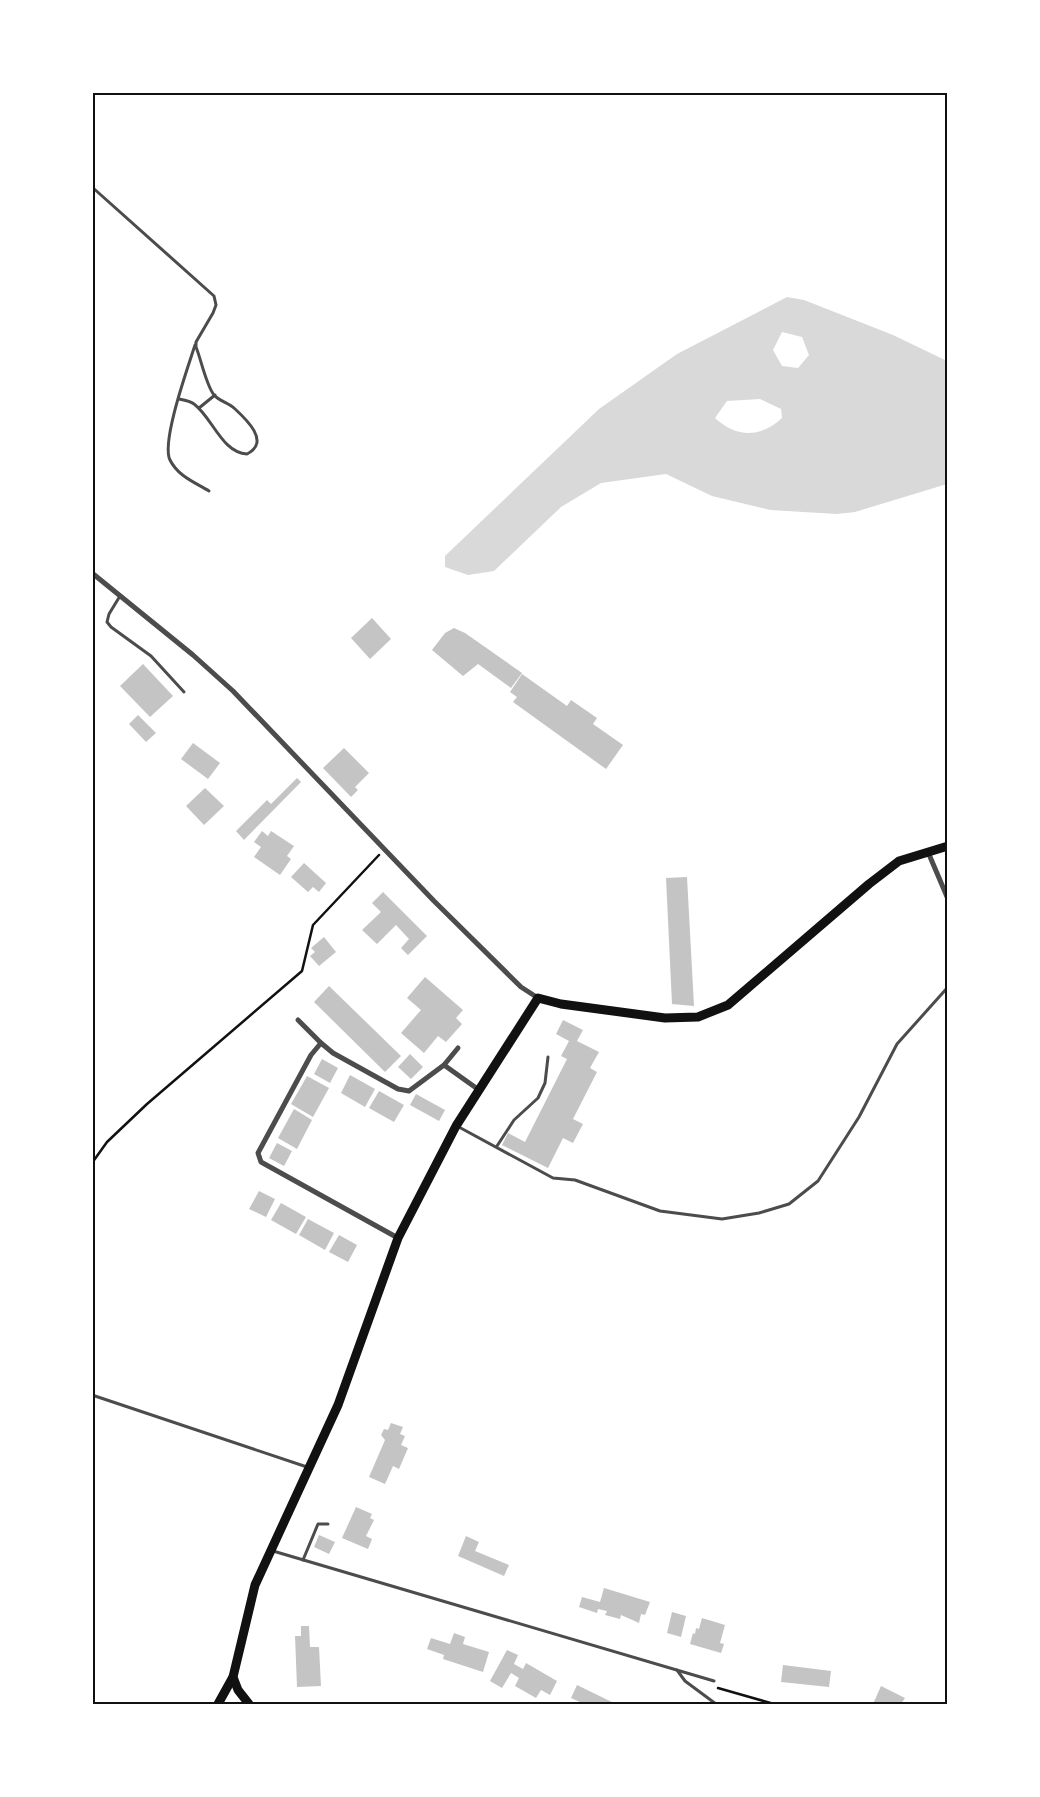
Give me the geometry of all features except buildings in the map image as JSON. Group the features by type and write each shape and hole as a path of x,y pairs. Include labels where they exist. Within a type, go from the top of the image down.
{"main road":[{"path":"218,1704 233,1678 255,1585 269,1550 310,1468 338,1405 398,1238 456,1126 538,998 561,1004 665,1018 698,1017 728,1005 868,884 898,861 948,846"},
{"path":"233,1678 238,1690 249,1704"}],"street":[{"path":"92,573 194,655 233,691 521,987 538,998"},
{"path":"928,851 948,899"},
{"path":"298,1020 321,1043 341,1057 398,1089 409,1091 444,1064 458,1048"},
{"path":"321,1043 311,1055 258,1153 261,1162 398,1238"},
{"path":"444,1064 479,1090"}],"lane":[{"path":"92,187 214,296 216,305 196,342 170,429 168,447 170,459 180,474 209,491"},
{"path":"179,398 192,402 199,408 235,451 248,454 257,445 257,434 234,408 214,395 196,342"},
{"path":"199,408 214,395"},
{"path":"121,596 108,614 107,622 117,632 151,656 184,692"},
{"path":"456,1126 497,1146 553,1178 575,1180 660,1211 722,1219 759,1213 789,1204 818,1181 858,1117 897,1044 948,987"},
{"path":"497,1146 514,1120 538,1098 545,1083 548,1057"},
{"path":"92,1395 310,1468"},
{"path":"303,1560 318,1524 328,1524"},
{"path":"269,1550 714,1681"},
{"path":"676,1669 685,1681 716,1704"}],"path":[{"path":"92,1163 107,1142 147,1104 302,971 313,925 386,849"},
{"path":"714,1681 717,1688 774,1704"}],"shaded area":[{"path":"787,297 804,300 893,335 947,361 947,484 855,512 837,514 770,510 712,496 666,474 601,483 561,507 494,571 468,575 445,567 445,556 599,409 677,354","holes":["782,332 802,337 809,355 798,368 782,366 773,350","760,399 781,409 782,418 774,425 765,429 757,432 740,432 723,425 715,418 727,401"]}]}
